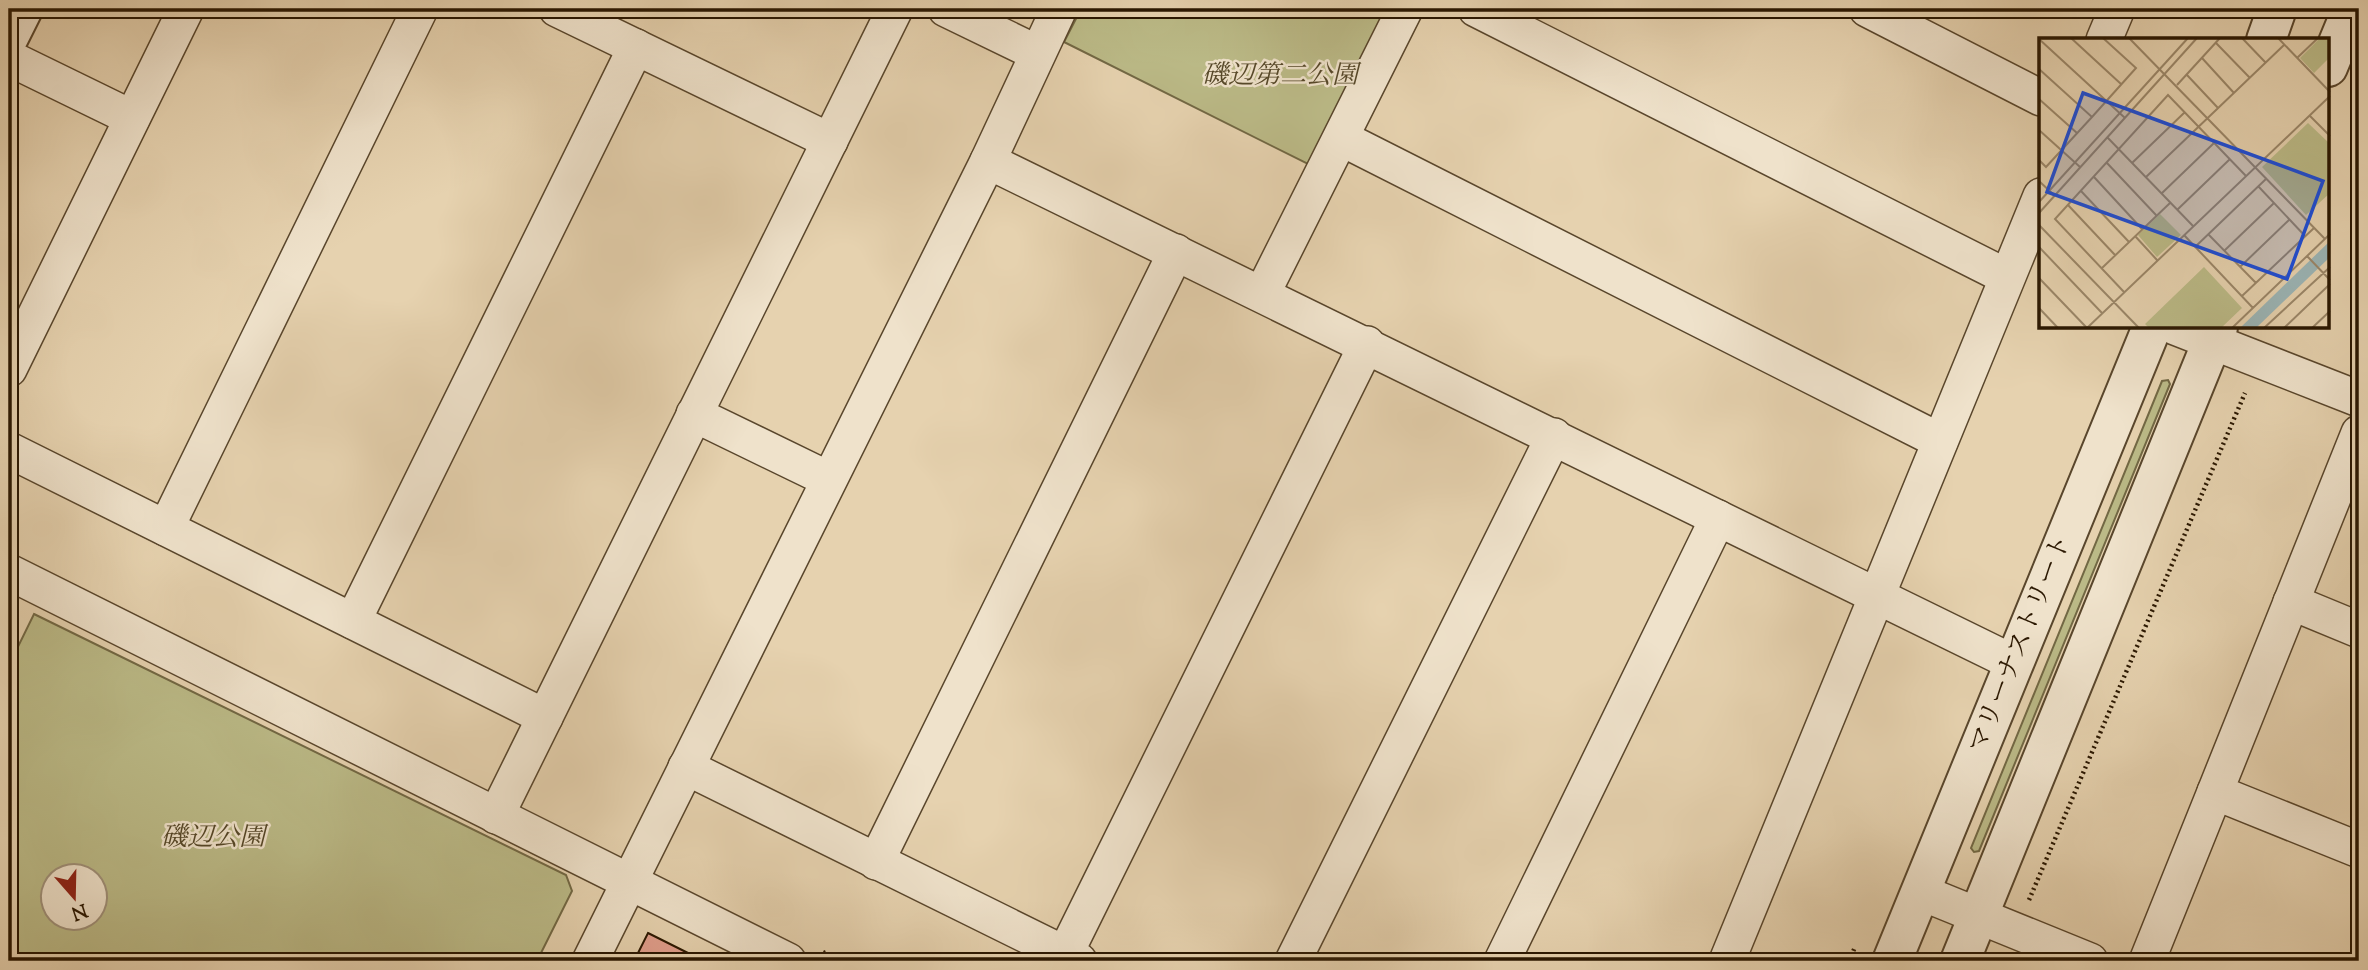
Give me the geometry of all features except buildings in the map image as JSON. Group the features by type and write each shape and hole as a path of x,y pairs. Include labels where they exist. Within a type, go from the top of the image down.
{"street":[{"path":"9,37 23,9"},
{"path":"9,369 186,9"},
{"path":"166,528 420,9"},
{"path":"557,9 830,141"},
{"path":"496,816 895,9"},
{"path":"946,9 1037,53"},
{"path":"590,961 988,161 1059,9"},
{"path":"1262,294 1405,9"},
{"path":"1476,9 2007,277"},
{"path":"1867,9 2039,97"},
{"path":"2105,38 2117,9"},
{"path":"2267,38 2277,9"},
{"path":"2330,61 2348,13"},
{"path":"353,621 636,47"},
{"path":"9,58 132,118"},
{"path":"1341,138 1940,441"},
{"path":"988,161 1367,344 2014,663"},
{"path":"1727,961 2039,201"},
{"path":"876,862 1176,252"},
{"name":"マリーナストリート","path":"1892,961 2151,329"},
{"path":"2184,329 2215,336 2359,399"},
{"path":"1960,961 2215,336"},
{"path":"686,767 1072,958 1367,344"},
{"path":"694,414 828,479"},
{"path":"2147,961 2359,433"},
{"path":"1293,961 1554,436"},
{"path":"9,450 545,717"},
{"path":"1502,961 1718,518"},
{"path":"9,572 628,884 788,961"},
{"path":"2291,602 2359,629"},
{"path":"2215,792 2359,850"},
{"path":"1920,892 2090,961"}],"path":[{"path":"2016,931 2243,395 2252,389"}],"green space":[{"name":"磯辺第二公園","path":"1081,9 1387,9 1310,165 1064,42"},
{"path":"2168,380 2170,384 1979,851 1974,852 1971,848 2162,381"},
{"name":"磯辺公園","path":"34,614 566,875 572,891 537,961 9,961 9,665"}]}
